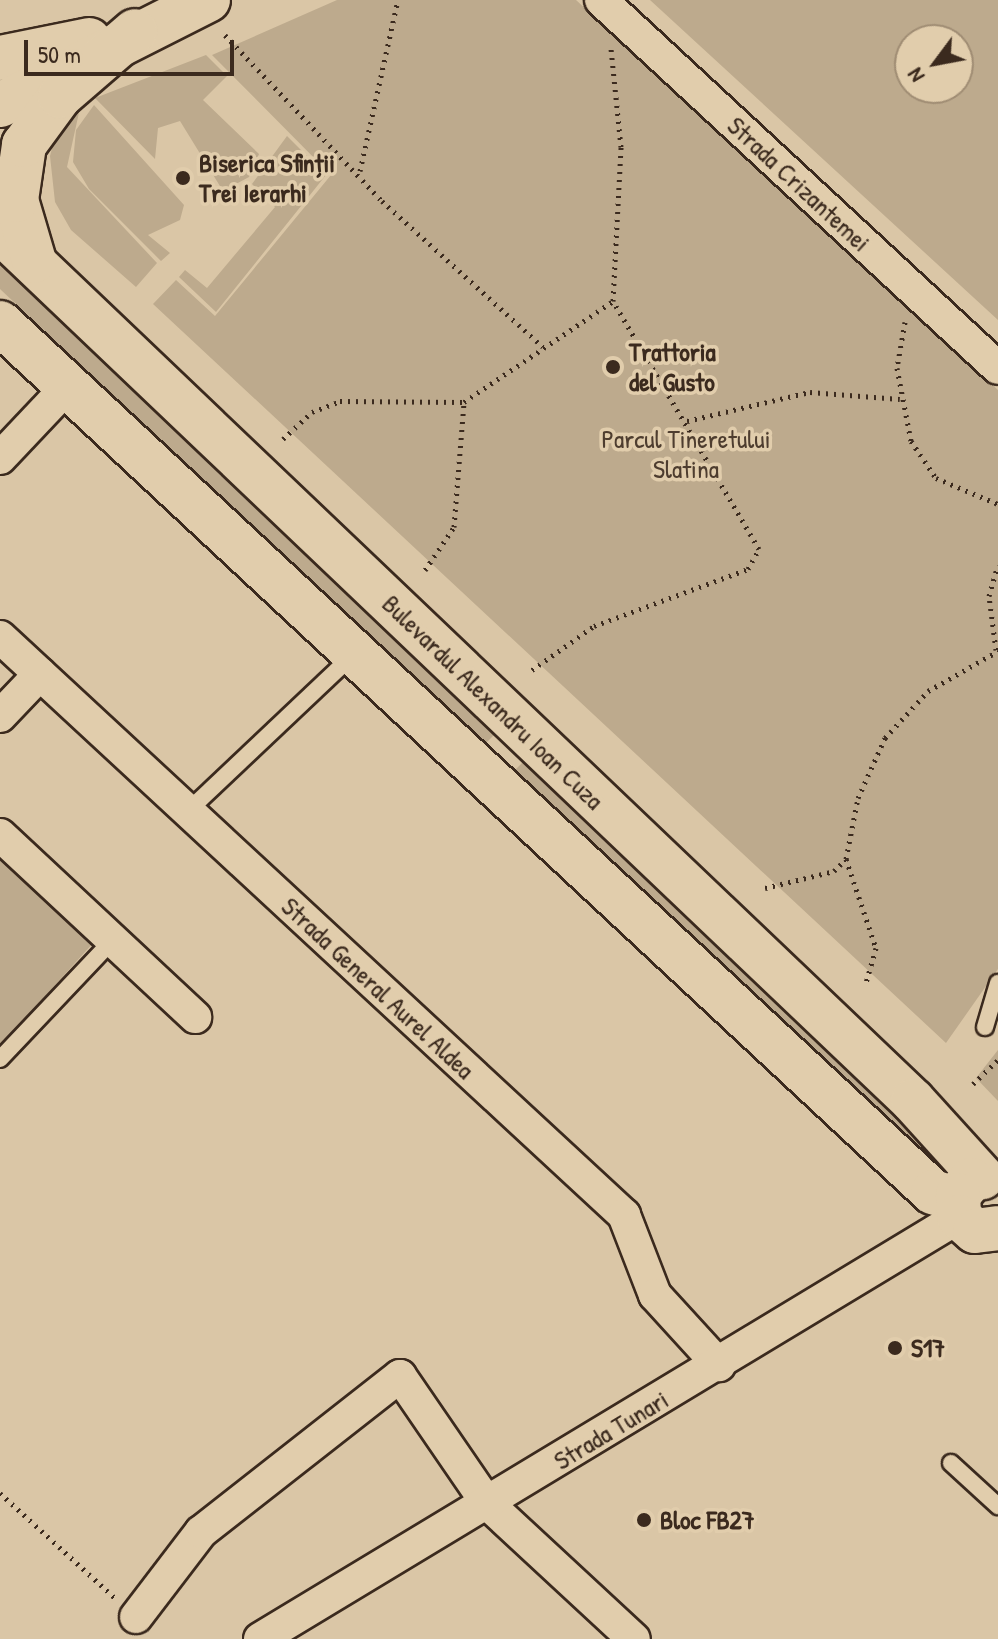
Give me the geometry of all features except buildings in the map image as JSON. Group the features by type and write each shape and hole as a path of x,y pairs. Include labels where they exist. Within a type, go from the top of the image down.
{"main road":[{"path":"0,58 216,17"},
{"path":"0,105 135,31"},
{"path":"35,263 16,200 24,145 60,96 135,31"},
{"name":"Bulevardul Alexandru Ioan Cuza","path":"0,231 913,1101 983,1212"},
{"path":"0,323 933,1192 983,1212"}],"street":[{"name":"Strada Crizantemei","path":"604,3 998,368"},
{"path":"0,458 68,386"},
{"name":"Strada General Aurel Aldea","path":"0,637 624,1215 655,1295 719,1365"},
{"path":"0,716 40,674"},
{"path":"0,835 195,1017"},
{"name":"Strada Tunari","path":"260,1639 719,1365 983,1212"},
{"path":"136,1617 201,1532 400,1376 487,1503 634,1639"}],"lane":[{"path":"188,811 310,703 353,655"},
{"path":"0,1059 114,939"},
{"path":"985,1027 998,983"},
{"path":"951,1463 998,1506"}],"path":[{"path":"359,172 398,0"},
{"path":"532,670 594,626 758,562 759,549 687,421 613,301 621,147 604,3"},
{"path":"216,17 359,172 543,347"},
{"path":"918,294 897,353 900,399 911,441 936,478 998,504"},
{"path":"283,439 312,412 340,401 464,402 505,381 543,347 613,301"},
{"path":"687,421 810,392 900,399"},
{"path":"425,570 454,527 464,402"},
{"path":"866,982 876,948 846,859 858,798 885,738 928,691 997,651 989,596 998,565"},
{"path":"765,888 834,871 846,859"},
{"path":"973,1084 998,1060"},
{"path":"0,1493 136,1617"}],"green space":[{"name":"Parcul Tineretului Slatina","path":"337,0 576,0 998,390 998,969 946,1043 153,304 176,280 215,316 331,175 212,55"},
{"path":"650,0 998,0 998,320"},
{"path":"206,55 227,76 203,100 259,154 249,177 223,191 180,121 158,128 155,159 95,98"},
{"path":"94,105 184,205 180,220 148,235 170,253 161,261 89,189 73,162 76,130"},
{"path":"80,108 67,167 157,263 136,287 71,230 55,202 50,156 55,136"},
{"path":"287,136 326,175 216,312 179,277 185,270 207,288 275,207 252,184"},
{"path":"0,252 506,723 485,744 0,289"},
{"path":"524,761 940,1149 928,1156 842,1074 808,1059 505,780"},
{"path":"0,856 94,942 0,1046"},
{"path":"998,1050 998,1101 976,1078"}],"place":[{"name":"Biserica Sfinții Trei Ierarhi","path":"183,178"},
{"name":"Trattoria del Gusto","path":"613,367"},
{"name":"S17","path":"895,1348"},
{"name":"Bloc FB27","path":"644,1520"}]}
